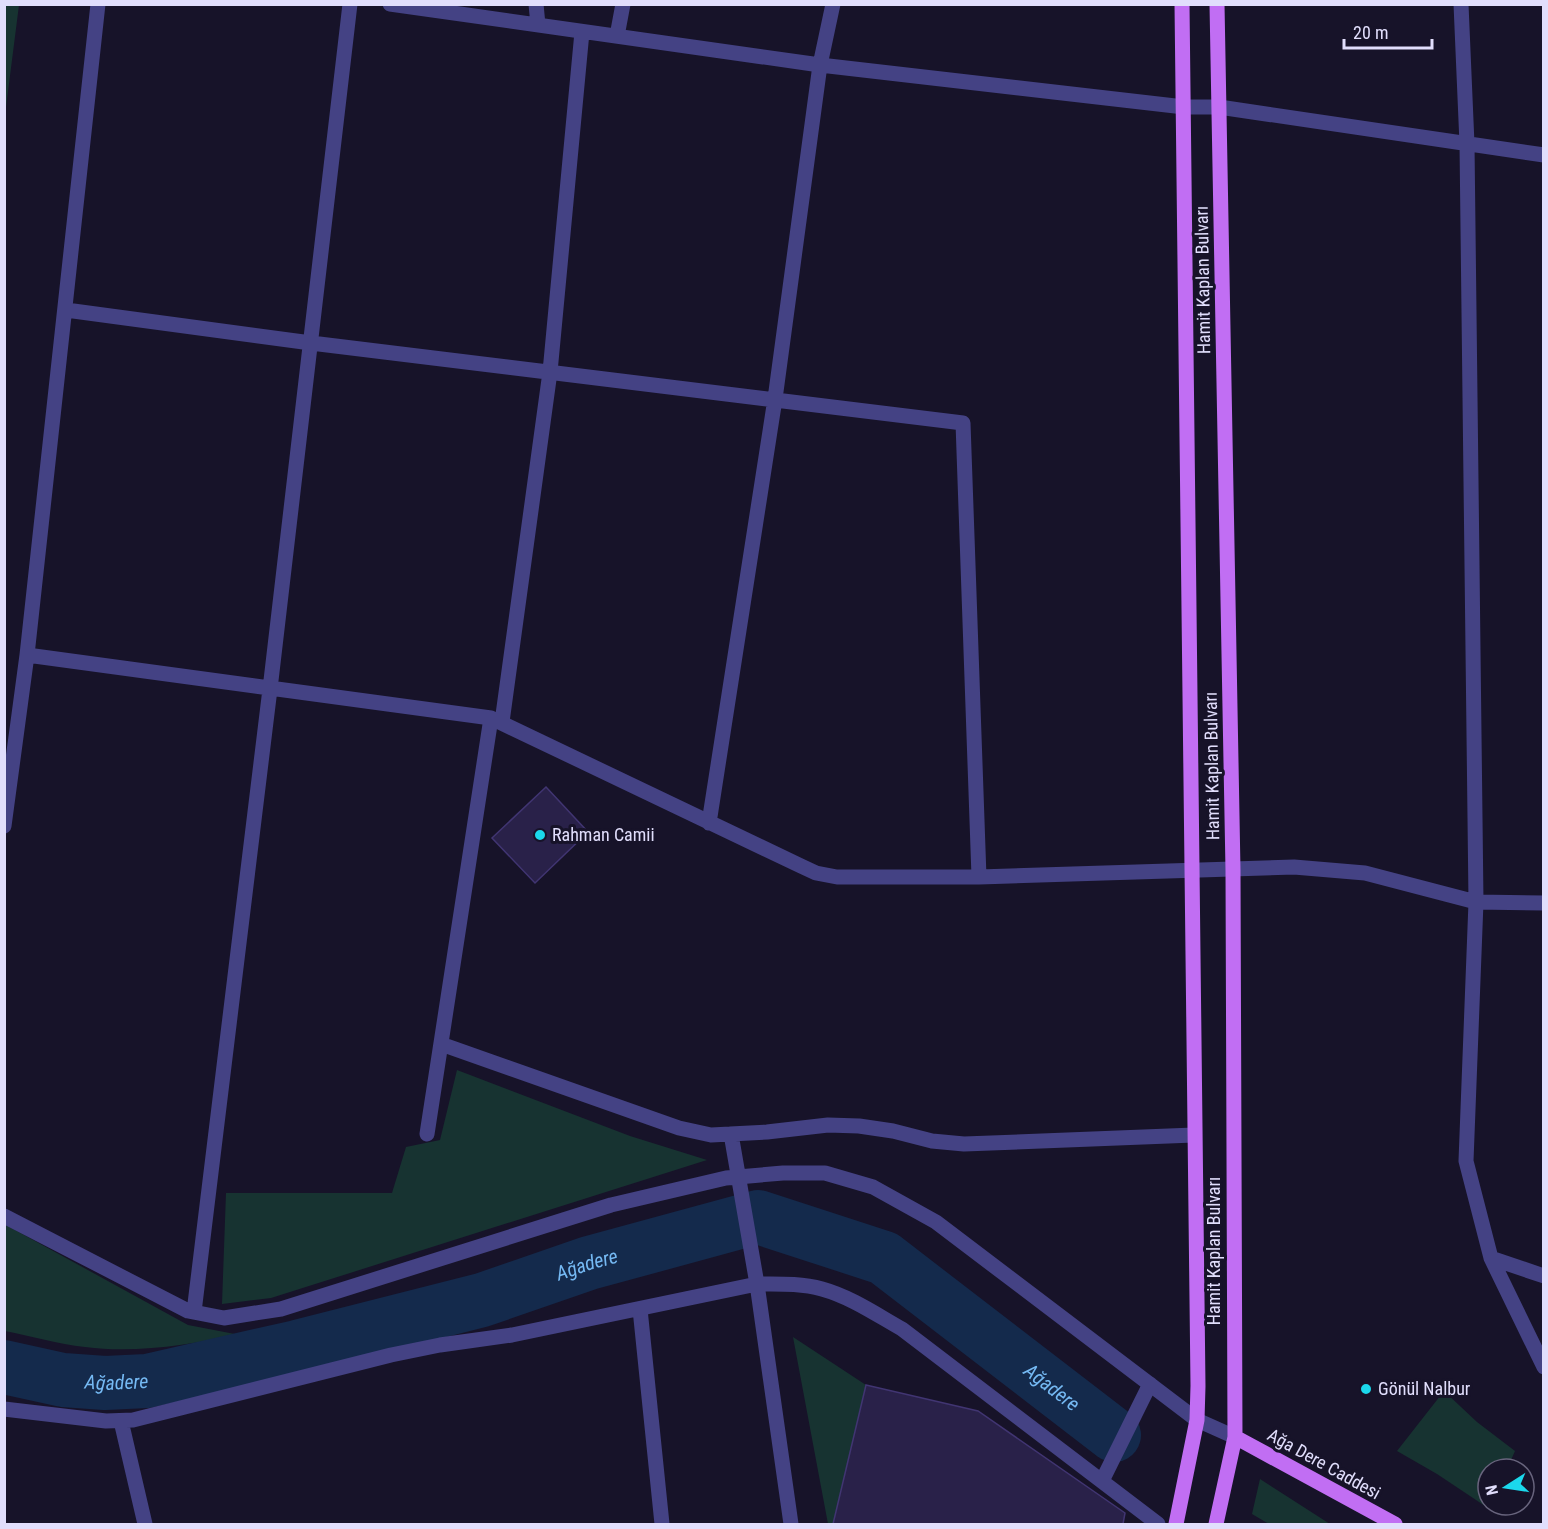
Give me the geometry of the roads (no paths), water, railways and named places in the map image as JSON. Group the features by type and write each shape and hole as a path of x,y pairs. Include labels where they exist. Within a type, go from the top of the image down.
{"main road":[{"name":"Hamit Kaplan Bulvarı","path":"1176,1524 1197,1420 1182,4"},
{"name":"Hamit Kaplan Bulvarı","path":"1216,1524 1235,1437 1233,870 1217,4"},
{"name":"Ağa Dere Caddesi","path":"1235,1437 1395,1524"}],"street":[{"path":"4,826 27,655 98,4"},
{"path":"194,1312 350,4"},
{"path":"390,4 820,65 1184,106 1219,107 1544,155"},
{"path":"536,4 538,25"},
{"path":"617,36 623,4"},
{"path":"709,823 776,399 820,65 833,4"},
{"path":"1461,4 1467,144 1476,902 1466,1161 1491,1258 1544,1367"},
{"path":"428,1134 441,1044 497,720 550,372 582,32"},
{"path":"66,310 311,343 963,423 979,877"},
{"path":"27,655 497,720 816,873 837,877 979,877 1294,867 1365,873 1476,902 1543,900"},
{"path":"441,1044 679,1128 711,1135 828,1125 859,1126 893,1131 932,1141 964,1144 1194,1136"},
{"path":"731,1134 757,1284 791,1524"},
{"path":"4,1216 188,1311 224,1318 281,1309 610,1205 726,1178 783,1173 825,1173 873,1187 936,1222 1197,1420 1235,1437"},
{"path":"1491,1258 1544,1276"},
{"path":"4,1409 121,1421 440,1345 512,1335 757,1284 793,1284 823,1289 860,1305 902,1329 1158,1524"},
{"path":"640,1308 662,1524"},
{"path":"1102,1481 1150,1384"},
{"path":"121,1421 145,1524"}],"waterway":[{"name":"Ağadere","path":"4,1367 63,1380 105,1383 147,1381 297,1347 482,1300 589,1263 758,1217 884,1258 1114,1435"}],"place":[{"name":"Rahman Camii","path":"540,835"},
{"name":"Gönül Nalbur","path":"1366,1389"}]}
